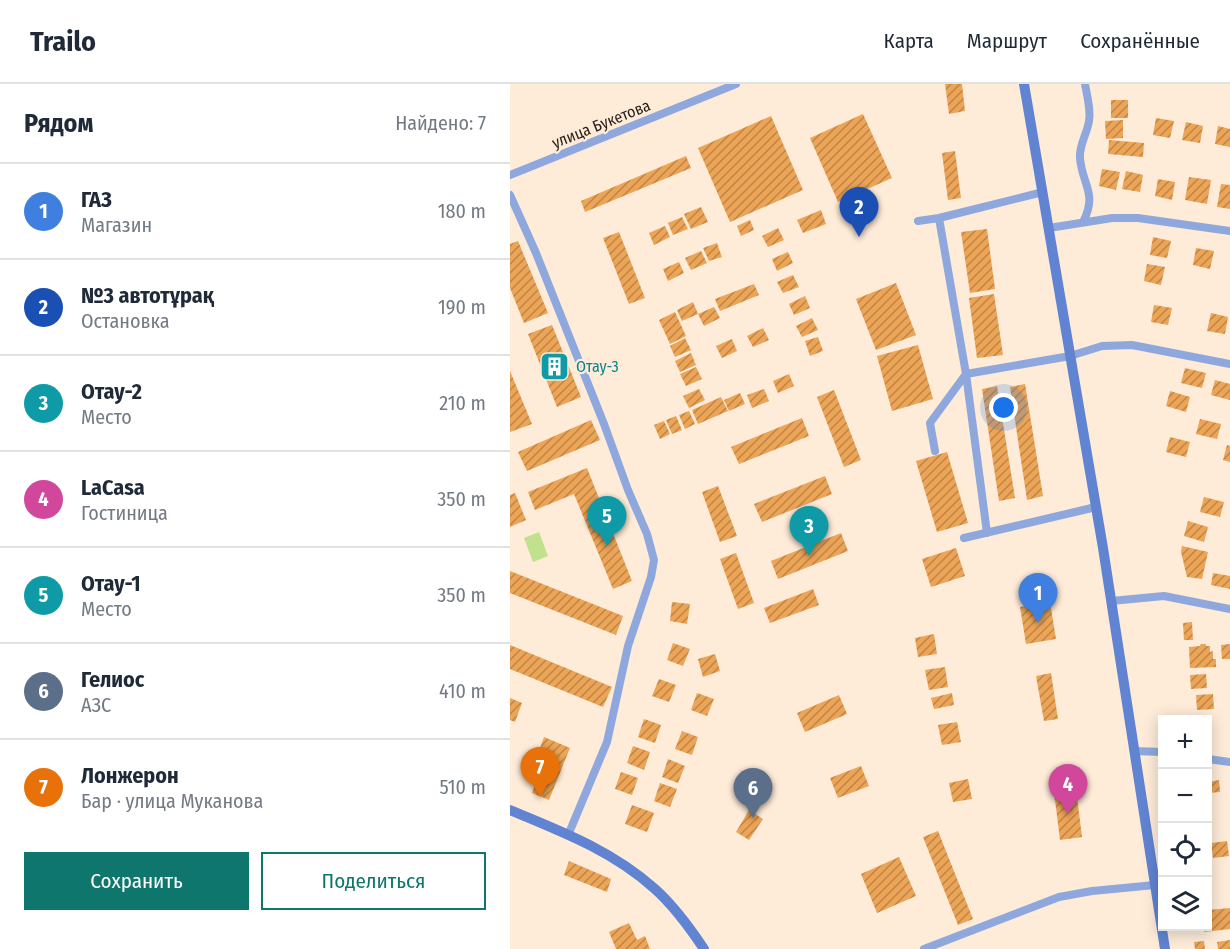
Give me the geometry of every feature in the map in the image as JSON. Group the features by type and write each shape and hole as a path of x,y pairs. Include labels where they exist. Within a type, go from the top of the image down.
{"main road":[{"path":"1024,84 1096,507 1165,949"},
{"path":"510,810 568,834 626,867 655,889 689,926 705,949"}],"street":[{"name":"улица Букетова","path":"510,176 736,84"},
{"path":"1083,222 1090,206 1080,157 1090,113 1085,84"},
{"path":"918,220 939,218 1043,192"},
{"path":"510,195 536,253 604,424 647,534 654,561 651,577 628,646 607,742 568,834"},
{"path":"939,218 966,374 987,533"},
{"path":"1049,228 1112,218 1138,218 1230,231"},
{"path":"936,451 930,423 966,374 1070,356 1102,345 1132,345 1230,364"},
{"path":"964,538 1096,507"},
{"path":"1111,601 1164,597 1230,609"},
{"path":"1134,751 1158,752"},
{"path":"1212,760 1227,762 1230,771"},
{"path":"924,949 1059,897 1092,891 1155,885"}],"green space":[{"path":"539,532 548,556 533,562 524,538"}],"building":[{"path":"945,84 962,84 965,111 949,114"},
{"path":"1111,100 1128,100 1128,118 1111,118"},
{"path":"863,114 892,178 838,202 810,138"},
{"path":"771,116 803,190 730,222 698,148"},
{"path":"1156,118 1174,121 1170,138 1153,135"},
{"path":"1123,120 1123,138 1106,139 1105,121"},
{"path":"1186,122 1203,126 1200,143 1182,140"},
{"path":"1218,126 1230,129 1230,147 1215,144"},
{"path":"1109,140 1144,143 1143,157 1108,154"},
{"path":"955,151 961,198 948,200 942,153"},
{"path":"686,156 691,168 585,212 581,201"},
{"path":"1102,169 1120,172 1116,190 1099,186"},
{"path":"1126,171 1143,175 1140,192 1122,189"},
{"path":"1189,177 1211,180 1207,204 1185,200"},
{"path":"1158,179 1175,182 1172,200 1155,196"},
{"path":"1221,184 1230,185 1230,209 1217,207"},
{"path":"701,207 708,222 691,229 684,214"},
{"path":"821,210 826,224 803,233 797,220"},
{"path":"682,217 688,229 673,235 668,223"},
{"path":"750,220 754,230 741,236 737,226"},
{"path":"665,226 670,237 654,245 649,233"},
{"path":"778,228 784,240 768,247 762,236"},
{"path":"987,229 995,289 970,293 961,232"},
{"path":"619,232 645,298 629,304 603,238"},
{"path":"1153,237 1171,241 1167,258 1150,255"},
{"path":"518,241 548,313 524,323 510,288 510,244"},
{"path":"717,243 722,257 709,261 703,248"},
{"path":"1196,248 1214,251 1210,269 1193,265"},
{"path":"701,251 707,263 691,270 685,258"},
{"path":"788,252 793,263 777,271 772,259"},
{"path":"679,262 684,273 668,281 663,269"},
{"path":"1147,264 1165,267 1161,285 1144,281"},
{"path":"793,275 799,287 783,293 777,282"},
{"path":"896,283 916,335 876,350 856,299"},
{"path":"754,284 759,295 720,311 715,299"},
{"path":"994,294 1003,355 977,358 969,298"},
{"path":"805,296 810,308 794,315 789,304"},
{"path":"693,302 698,314 682,321 677,310"},
{"path":"1154,305 1172,308 1168,325 1151,322"},
{"path":"714,307 720,318 704,326 698,314"},
{"path":"675,312 686,336 670,344 659,320"},
{"path":"1211,313 1228,317 1225,334 1207,331"},
{"path":"812,318 818,330 802,337 796,326"},
{"name":"Отау-3","path":"552,325 581,397 557,407 528,334"},
{"path":"763,328 769,340 753,347 747,336"},
{"path":"818,337 823,351 810,356 805,341"},
{"path":"685,338 691,350 675,357 670,346"},
{"path":"732,339 737,351 722,358 716,346"},
{"path":"918,345 933,399 892,411 877,356"},
{"path":"691,353 696,365 680,372 675,361"},
{"path":"696,367 702,379 686,386 680,374"},
{"path":"1185,368 1206,373 1202,388 1181,383"},
{"path":"510,371 532,424 510,432"},
{"path":"789,374 794,386 778,393 773,381"},
{"path":"1215,380 1230,384 1230,400 1211,395"},
{"path":"1025,384 1043,496 1027,500 1010,387"},
{"path":"997,386 1015,498 999,501 982,389"},
{"path":"699,389 705,400 689,408 683,396"},
{"path":"764,389 769,401 752,408 747,395"},
{"path":"834,390 861,460 844,467 817,397"},
{"path":"1170,391 1190,397 1186,412 1166,406"},
{"path":"740,393 745,404 729,411 724,400"},
{"path":"721,397 728,411 698,424 692,410"},
{"path":"689,411 695,424 685,429 679,415"},
{"path":"676,416 682,430 672,434 666,420"},
{"path":"802,418 809,436 739,464 731,447"},
{"path":"1200,419 1221,424 1217,439 1196,434"},
{"name":"Отау-3","path":"591,420 600,440 527,471 518,452"},
{"path":"664,421 670,434 660,439 654,425"},
{"path":"1170,437 1190,442 1186,457 1166,452"},
{"path":"1227,445 1230,446 1230,462 1223,460"},
{"path":"947,452 968,523 937,532 916,461"},
{"path":"587,468 632,581 613,589 574,494 535,510 528,492"},
{"path":"825,476 832,494 762,522 754,504"},
{"path":"718,486 737,536 720,542 702,492"},
{"path":"515,493 526,520 510,527 510,495"},
{"path":"1204,497 1224,502 1220,517 1200,512"},
{"path":"1188,521 1208,527 1204,542 1184,536"},
{"path":"841,533 848,551 778,579 771,561"},
{"path":"1182,546 1208,552 1202,579 1187,577 1181,552"},
{"path":"956,548 965,576 931,587 922,559"},
{"path":"736,553 754,603 738,609 720,559"},
{"path":"510,571 623,616 616,635 510,593"},
{"path":"1213,573 1230,576 1230,589 1211,585"},
{"path":"813,589 819,605 770,623 764,608"},
{"path":"672,602 690,604 687,624 670,621"},
{"path":"1050,602 1056,639 1026,644 1020,607"},
{"path":"1192,622 1193,640 1184,640 1183,623"},
{"path":"934,634 937,654 918,657 915,638"},
{"path":"673,643 690,649 683,666 667,660"},
{"path":"1201,644 1210,646 1213,659 1216,659 1216,667 1190,668 1189,647"},
{"path":"1230,644 1230,659 1222,659 1221,645"},
{"path":"510,645 612,687 603,707 510,669"},
{"path":"715,654 720,671 703,677 698,659"},
{"path":"945,667 948,687 929,690 925,670"},
{"path":"1051,673 1058,719 1044,721 1036,676"},
{"path":"1206,674 1207,688 1191,689 1190,675"},
{"path":"659,679 676,685 669,702 652,696"},
{"path":"697,693 714,699 707,716 691,710"},
{"path":"952,693 954,705 934,709 931,698"},
{"path":"1213,694 1214,709 1197,710 1196,695"},
{"path":"839,695 847,714 805,732 797,713"},
{"path":"510,698 522,703 515,722 510,720"},
{"path":"644,719 661,725 655,743 638,737"},
{"path":"957,722 961,742 942,745 938,725"},
{"path":"682,731 698,737 692,755 675,749"},
{"path":"544,737 570,748 549,800 532,793 540,773 546,775 554,754 540,748"},
{"path":"633,746 650,752 644,770 627,763"},
{"path":"668,759 685,766 678,783 662,777"},
{"path":"861,766 869,786 838,798 830,778"},
{"path":"621,772 638,778 632,795 615,789"},
{"path":"968,779 972,799 953,802 949,783"},
{"path":"1219,780 1220,792 1212,793 1212,781"},
{"path":"660,783 677,789 670,807 654,801"},
{"path":"1076,789 1082,837 1060,840 1054,792"},
{"path":"632,805 654,813 647,832 625,824"},
{"path":"749,810 763,819 749,840 736,832"},
{"path":"938,831 973,919 958,925 923,837"},
{"path":"1227,841 1229,856 1213,858 1212,843"},
{"path":"899,857 916,896 877,913 861,874"},
{"path":"569,861 611,879 607,892 564,875"},
{"path":"1230,908 1230,929 1204,932 1212,931 1212,910"},
{"path":"629,923 637,940 645,936 650,949 616,949 609,932"},
{"path":"1230,940 1230,949 1218,949 1217,942"},
{"path":"1204,941 1205,949 1195,949 1194,942"}],"place":[{"name":"№3 автотұрақ","path":"859,237"},
{"name":"Отау-3","path":"555,366"},
{"name":"Отау-1","path":"607,546"},
{"name":"Отау-2","path":"809,556"},
{"name":"ГАЗ","path":"1038,623"},
{"name":"Лонжерон","path":"540,797"},
{"name":"LaCasa","path":"1068,814"},
{"name":"Гелиос","path":"753,818"}]}
